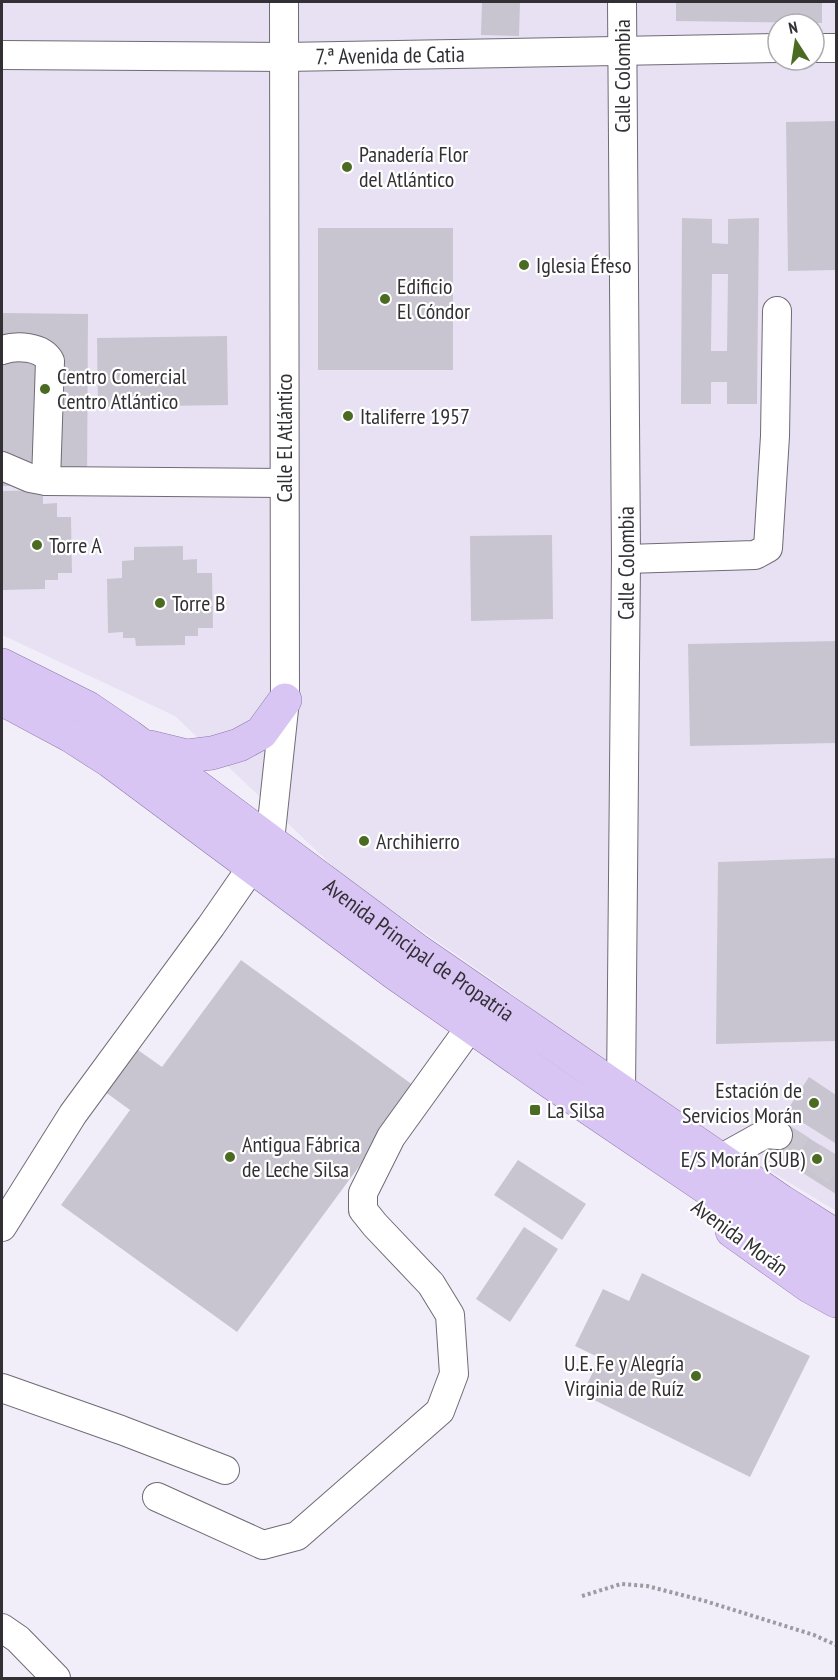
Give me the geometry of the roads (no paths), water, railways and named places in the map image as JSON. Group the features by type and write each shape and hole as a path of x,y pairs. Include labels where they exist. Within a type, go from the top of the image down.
{"main road":[{"name":"Avenida Principal de Propatria","path":"2,664 37,681 90,729 261,854 415,949 612,1105 659,1156 763,1227 807,1254 837,1267"},
{"name":"Avenida Principal de Propatria","path":"2,699 142,746 396,974 471,1026 612,1105 720,1159 837,1236"},
{"path":"142,746 187,756 239,746 261,733 285,700"},
{"name":"Avenida Morán","path":"659,1156 686,1198 823,1289 837,1301"}],"street":[{"name":"Calle El Atlántico","path":"261,854 285,700 284,2"},
{"name":"Calle Colombia","path":"612,1105 626,560 622,2"},
{"name":"7.ª Avenida de Catia","path":"2,55 284,57 766,48"},
{"path":"626,560 755,555 768,548 775,436 777,311"},
{"path":"2,350 8,348 37,349 46,354 50,361 46,481"},
{"path":"2,466 30,478 46,481 284,483"},
{"path":"2,1227 74,1114 261,854"},
{"path":"157,1497 263,1545 297,1536 440,1411 454,1374 450,1316 430,1284 375,1226 363,1210 363,1193 391,1137 471,1026"},
{"path":"720,1159 760,1136 778,1135"},
{"path":"2,1388 225,1470"},
{"path":"2,1628 18,1639 56,1678"}],"tunnel":[{"path":"778,1135 836,1171"}],"place":[{"name":"Panadería Flor del Atlántico","path":"347,167"},
{"name":"Iglesia Éfeso","path":"524,265"},
{"name":"Edificio El Cóndor","path":"385,299"},
{"name":"Centro Comercial Centro Atlántico","path":"45,389"},
{"name":"Italiferre 1957","path":"348,416"},
{"name":"Torre A","path":"37,545"},
{"name":"Torre B","path":"160,603"},
{"name":"Archihierro","path":"364,841"},
{"name":"Estación de Servicios Morán","path":"814,1103"},
{"name":"La Silsa","path":"535,1110"},
{"name":"Antigua Fábrica de Leche Silsa","path":"230,1157"},
{"name":"E/S Morán (SUB)","path":"817,1159"},
{"name":"U.E. Fe y Alegría Virginia de Ruíz","path":"696,1376"}]}
